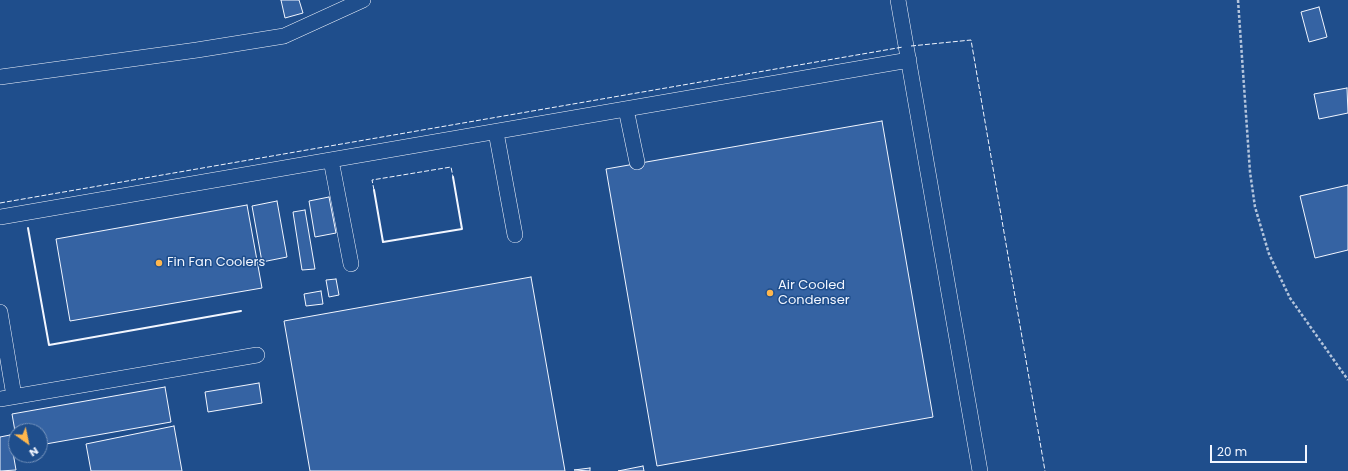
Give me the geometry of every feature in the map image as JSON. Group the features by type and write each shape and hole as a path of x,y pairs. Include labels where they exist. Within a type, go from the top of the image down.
{"lane":[{"path":"0,77 197,50 284,36 363,0"},
{"path":"898,0 980,471"},
{"path":"0,217 909,60"},
{"path":"626,109 637,162"},
{"path":"496,132 515,235"},
{"path":"330,160 351,264"},
{"path":"0,312 7,397 257,355"}],"path":[{"path":"1238,0 1250,172 1255,207 1269,254 1290,298 1348,380"}],"building":[{"path":"281,0 299,0 303,13 285,18"},
{"path":"1319,7 1327,37 1309,42 1301,12"},
{"path":"1347,88 1348,113 1319,119 1314,94"},
{"name":"Air Cooled Condenser","path":"882,121 933,417 657,466 606,169"},
{"path":"1348,185 1348,250 1315,258 1300,196"},
{"path":"329,197 336,233 315,237 309,201"},
{"path":"277,201 287,257 262,262 252,206"},
{"name":"Fin Fan Coolers","path":"247,205 262,288 70,321 56,239"},
{"path":"305,210 315,269 302,270 293,212"},
{"path":"531,277 565,471 310,471 284,321"},
{"path":"336,279 339,295 329,297 326,280"},
{"path":"321,291 323,304 306,306 304,294"},
{"path":"259,383 262,403 208,412 205,392"},
{"path":"165,387 171,422 48,444 48,423 14,423 12,414"},
{"path":"174,426 182,471 91,471 86,444"},
{"path":"8,435 8,463 15,463 16,470 0,471 0,437"},
{"path":"643,466 644,471 618,471"},
{"path":"590,468 590,471 574,470"}],"fence":[{"path":"911,46 971,40 1045,471"},
{"path":"0,203 903,47"},
{"path":"374,190 372,180 451,167 453,177"}],"wall":[{"path":"374,190 383,242 462,229 453,177"},
{"path":"28,228 49,345 241,311"}],"place":[{"name":"Fin Fan Coolers","path":"159,263"},
{"name":"Air Cooled Condenser","path":"770,293"}]}
